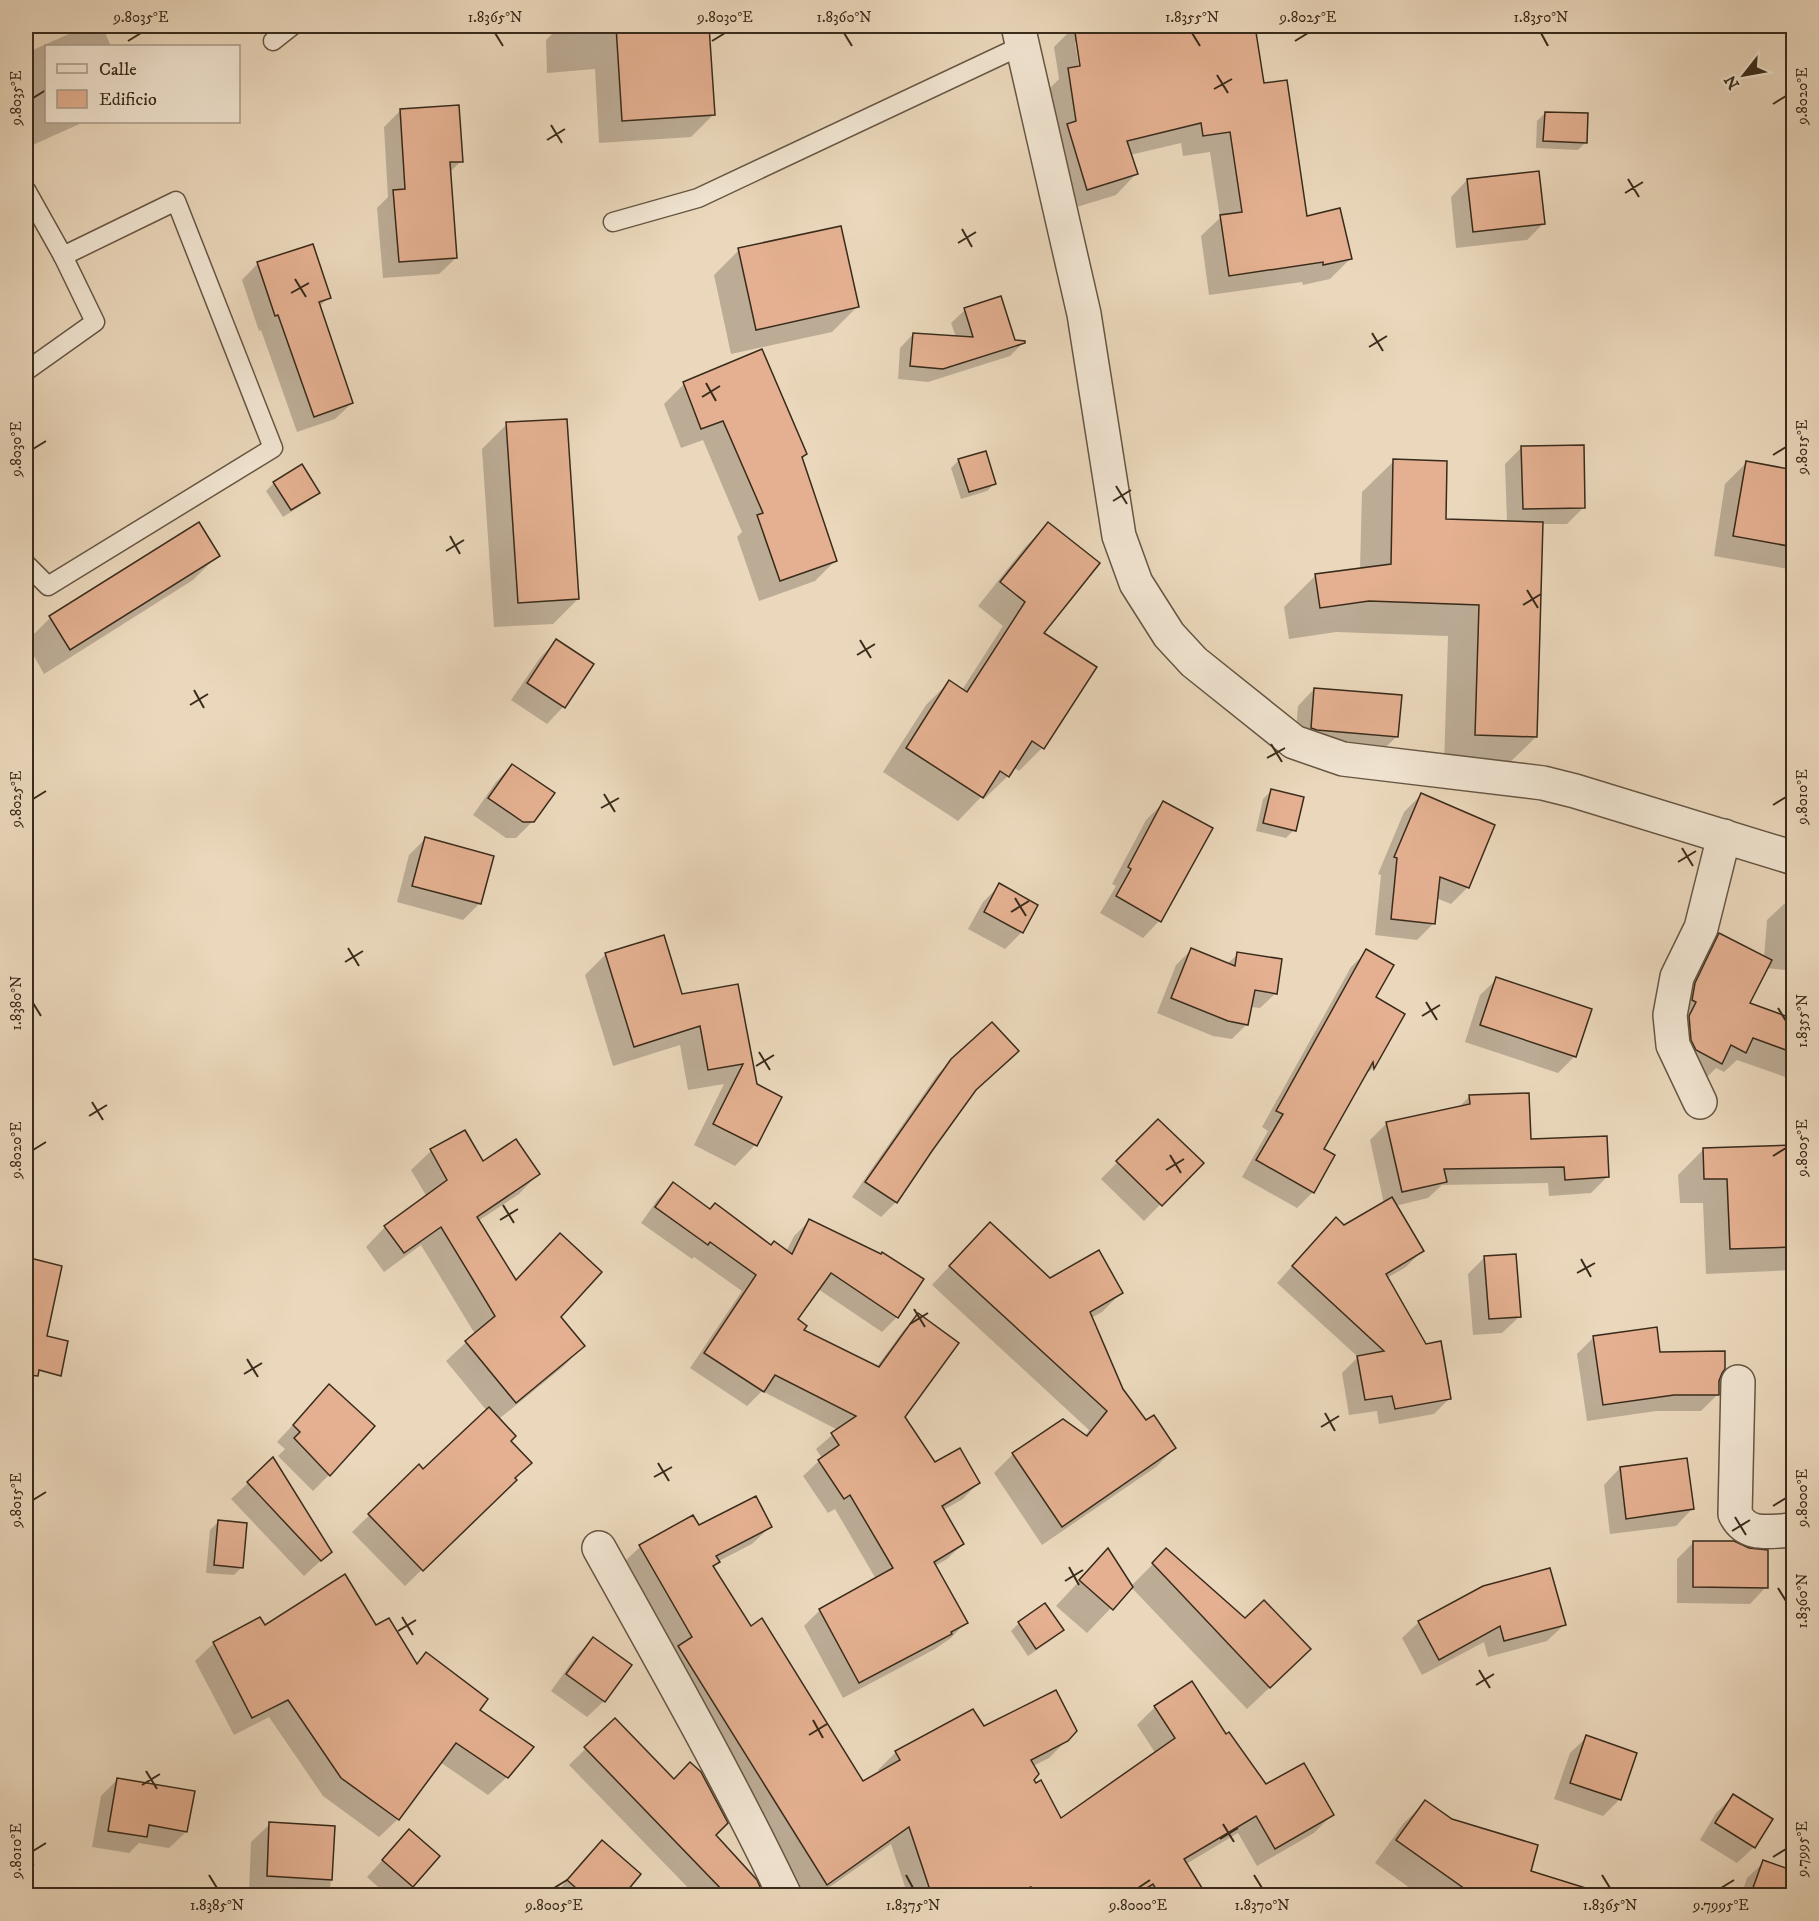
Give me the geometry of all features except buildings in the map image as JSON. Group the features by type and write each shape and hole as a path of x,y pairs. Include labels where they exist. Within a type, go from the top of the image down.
{"street":[{"path":"1021,35 1084,314 1119,536 1136,583 1169,634 1194,662 1294,742 1318,752 1343,759 1543,783 1794,858"},
{"path":"1700,1102 1673,1045 1670,1015 1677,977 1701,928 1724,836"},
{"path":"1738,1382 1735,1514 1740,1525 1749,1531 1794,1530"},
{"path":"599,1548 698,1726 785,1896"}],"lane":[{"path":"273,41 292,26"},
{"path":"614,222 698,198 1021,35"},
{"path":"26,190 63,256 95,322 26,371"},
{"path":"26,564 48,586 273,448 176,201 63,256"}]}
